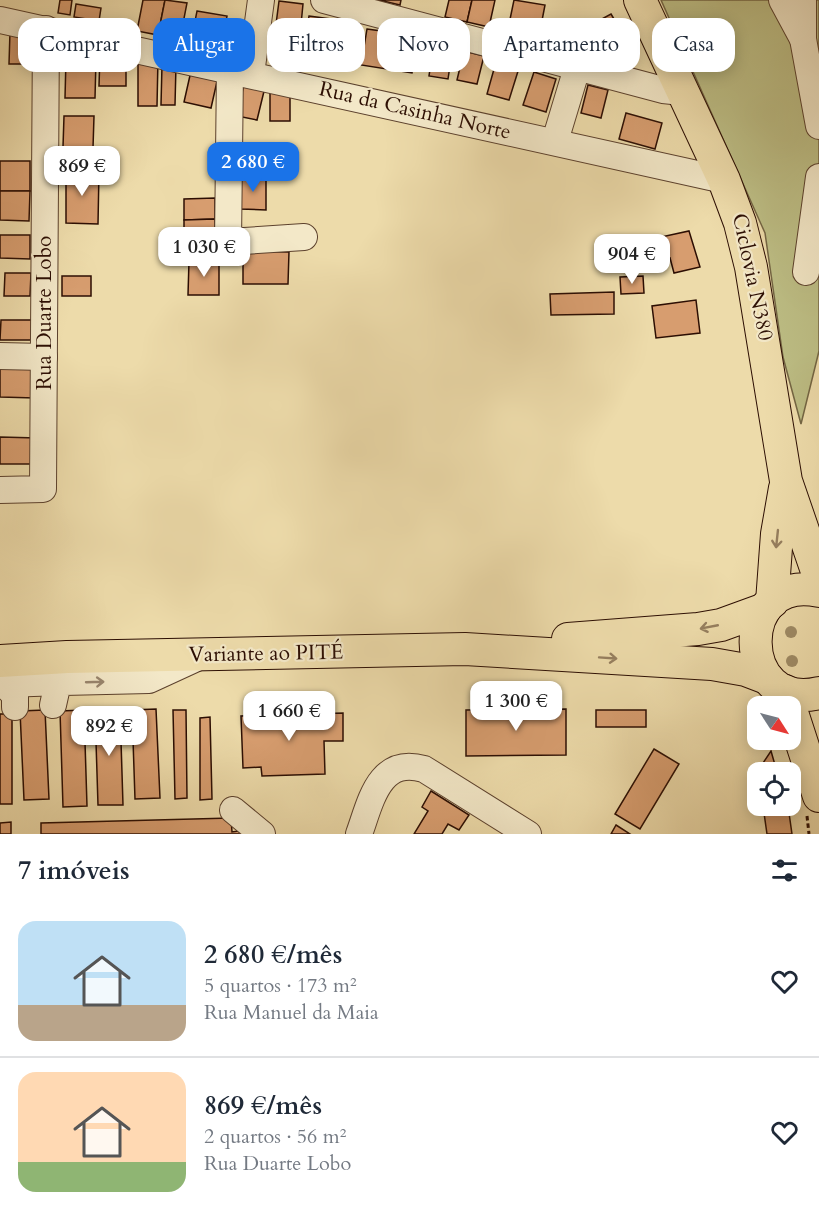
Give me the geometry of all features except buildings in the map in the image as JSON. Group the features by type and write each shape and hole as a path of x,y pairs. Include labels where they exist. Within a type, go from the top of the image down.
{"main road":[{"path":"640,0 724,180 740,224 751,267 786,481 819,577"},
{"path":"786,481 768,606 754,637 759,666 776,684 819,796"},
{"name":"Variante ao PITÉ","path":"5,684 65,670 206,654 465,649 698,629 721,625 768,606 797,590 819,591"},
{"name":"Variante ao PITÉ","path":"465,649 712,664 746,670 800,695 819,693"},
{"name":"Variante ao PITÉ","path":"0,654 65,670"}],"street":[{"path":"255,22 261,0"},
{"path":"324,0 482,42"},
{"path":"782,0 803,39"},
{"path":"803,0 803,39 819,126"},
{"name":"Rua da Casinha Norte","path":"0,20 18,24"},
{"name":"Rua Duarte Lobo","path":"0,490 43,489 46,72"},
{"path":"241,72 228,242 304,237"},
{"name":"Rua da Casinha Norte","path":"241,72 724,180"},
{"path":"555,141 576,72"},
{"path":"593,72 663,90 682,92"},
{"path":"806,272 819,177"},
{"path":"0,356 44,357"},
{"path":"53,705 57,687 65,670"},
{"path":"359,834 381,781 400,766 411,766 424,769 528,834"},
{"path":"233,810 262,834"}],"green space":[{"path":"661,0 819,0 819,351 801,424 783,357 765,233 693,72 735,72 735,18 669,18"}]}
